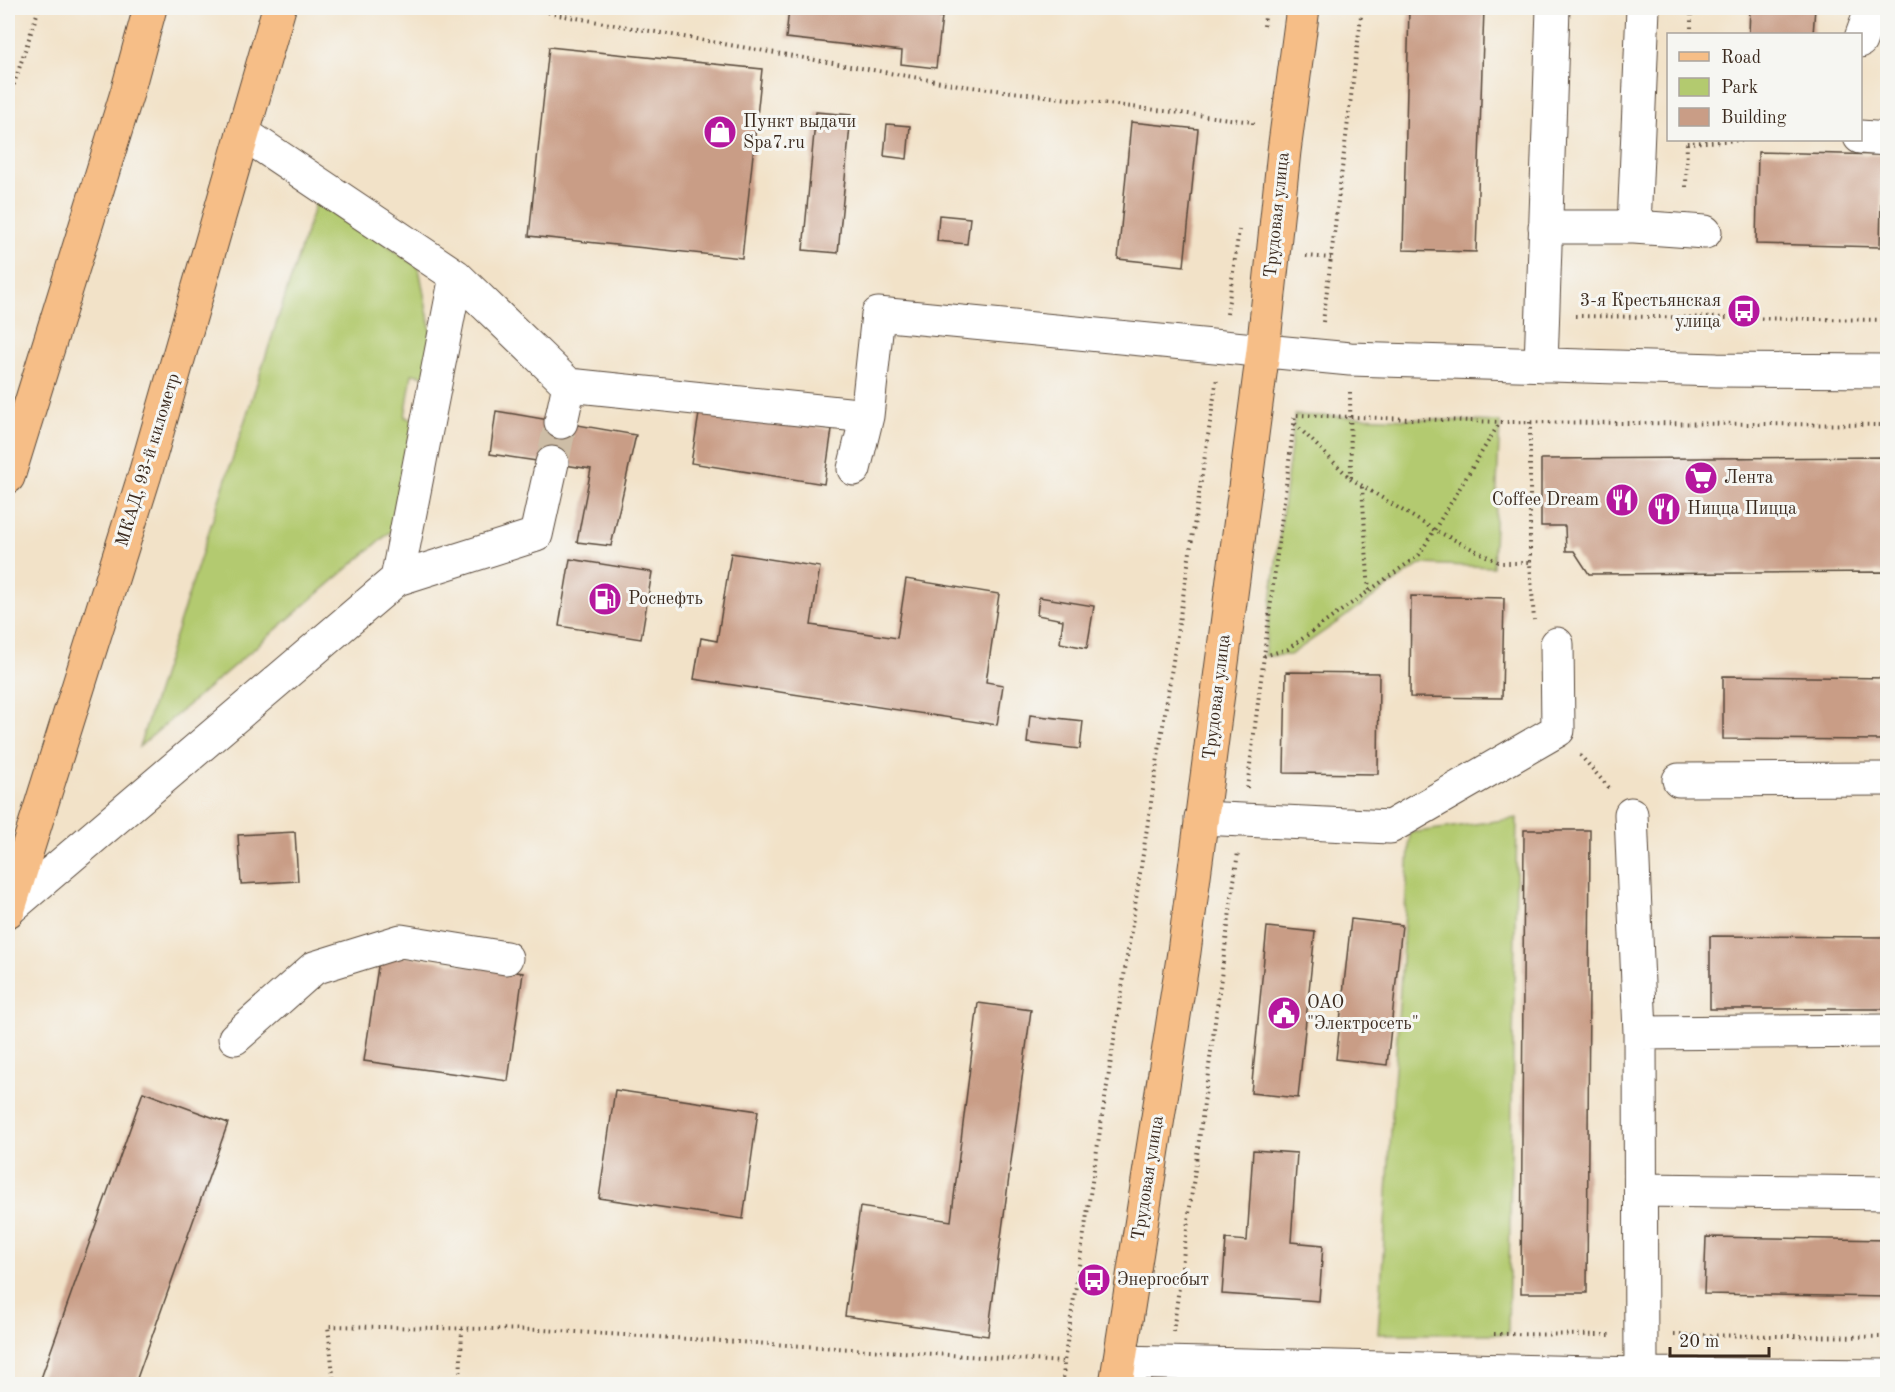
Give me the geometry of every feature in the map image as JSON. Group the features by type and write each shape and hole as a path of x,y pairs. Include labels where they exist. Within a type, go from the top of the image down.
{"main road":[{"path":"8,477 123,105 150,8"},
{"name":"МКАД, 93-й километр","path":"8,910 145,474 279,8"},
{"name":"Трудовая улица","path":"1119,1373 1184,952 1263,351 1284,151 1303,8"}],"street":[{"path":"1541,365 1553,8"},
{"path":"1634,227 1642,8"},
{"path":"1862,36 1872,8"},
{"path":"243,134 456,276 569,385 867,416"},
{"path":"1862,137 1887,139"},
{"path":"1545,227 1634,227 1705,232"},
{"path":"397,579 456,276"},
{"path":"854,469 867,416 878,314 1350,359 1887,371"},
{"path":"561,422 569,385"},
{"path":"8,910 397,579 536,535 552,463"},
{"path":"1201,819 1390,827 1558,729 1557,644"},
{"path":"1679,780 1887,778"},
{"path":"1632,814 1640,1033 1643,1335 1641,1374"},
{"path":"235,1038 314,968 401,941 506,958"},
{"path":"1640,1033 1887,1031"},
{"path":"1641,1190 1887,1193"},
{"path":"1119,1373 1887,1376"}],"path":[{"path":"8,102 39,8"},
{"path":"537,8 553,14 964,86 1253,122 1251,134"},
{"path":"1322,329 1362,8"},
{"path":"1691,8 1691,33"},
{"path":"1686,187 1687,141"},
{"path":"1063,1384 1064,1362 1240,226"},
{"path":"1296,255 1331,258"},
{"path":"1571,316 1887,320"},
{"path":"1350,391 1352,479"},
{"path":"1184,1333 1173,1333 1295,415 1500,422 1887,425"},
{"path":"1264,656 1288,649 1419,555 1500,422"},
{"path":"1530,422 1530,563 1534,622 1557,644"},
{"path":"1294,424 1352,479 1433,529 1500,563 1530,563"},
{"path":"1362,486 1369,592"},
{"path":"1558,729 1632,814"},
{"path":"334,1384 328,1326 555,1331 1064,1362"},
{"path":"460,1384 462,1329"},
{"path":"1484,1334 1887,1337"}],"green space":[{"path":"318,195 419,268 432,337 426,376 412,374 405,417 419,422 397,526 139,747"},
{"path":"1295,415 1500,422 1493,567 1421,564 1290,655 1264,656"},
{"path":"1517,818 1508,1334 1378,1334 1410,833"}],"building":[{"path":"789,8 878,8 878,10 942,17 936,68 901,64 902,51 786,38"},
{"path":"1409,8 1484,8 1476,252 1403,250"},
{"path":"1750,8 1815,8 1813,33 1749,33"},
{"path":"549,47 762,69 742,258 529,236"},
{"path":"816,112 851,115 838,253 803,250"},
{"path":"1131,122 1198,129 1184,266 1118,259"},
{"path":"887,124 910,126 907,159 884,156"},
{"path":"1758,152 1882,155 1880,247 1756,244"},
{"path":"939,215 970,218 967,244 937,241"},
{"path":"700,408 832,429 824,484 691,463"},
{"path":"496,411 636,435 611,546 577,542 591,469 490,454"},
{"path":"1888,457 1888,575 1885,572 1589,574 1574,551 1566,551 1565,526 1541,526 1541,459"},
{"path":"731,553 820,567 811,625 897,638 906,579 999,594 986,682 1003,685 997,725 694,679 701,638 717,641"},
{"name":"Роснефть","path":"570,559 652,572 641,639 559,626"},
{"path":"1411,596 1504,598 1502,698 1410,697"},
{"path":"1039,597 1094,606 1087,648 1060,643 1063,620 1037,615"},
{"path":"1286,672 1379,673 1378,774 1284,773"},
{"path":"1723,676 1888,678 1888,740 1723,739"},
{"path":"1030,715 1083,721 1080,749 1027,743"},
{"path":"1524,830 1590,830 1587,1293 1521,1293"},
{"path":"295,832 298,881 241,884 238,835"},
{"path":"1351,919 1402,925 1387,1065 1336,1059"},
{"path":"1267,927 1315,932 1298,1098 1251,1093"},
{"path":"1710,936 1888,937 1888,1009 1710,1009"},
{"path":"380,953 523,973 508,1081 364,1061"},
{"path":"978,1003 1031,1010 988,1336 845,1316 860,1207 951,1221"},
{"path":"615,1090 758,1111 743,1219 599,1198"},
{"path":"143,1092 228,1123 135,1384 39,1384"},
{"path":"1253,1150 1297,1153 1291,1242 1323,1245 1319,1301 1222,1294 1226,1239 1247,1241"},
{"path":"1706,1237 1888,1240 1888,1297 1704,1294"}],"tunnel":[{"path":"552,463 561,422"}],"place":[{"name":"Пункт выдачи Spa7.ru","path":"720,132"},
{"name":"3-я Крестьянская улица","path":"1744,311"},
{"name":"Лента","path":"1701,478"},
{"name":"Сoffee Dream","path":"1622,500"},
{"name":"Ницца Пицца","path":"1664,509"},
{"name":"Роснефть","path":"605,599"},
{"name":"ОАО \"Электросеть\"","path":"1284,1013"},
{"name":"Энергосбыт","path":"1094,1280"}]}
